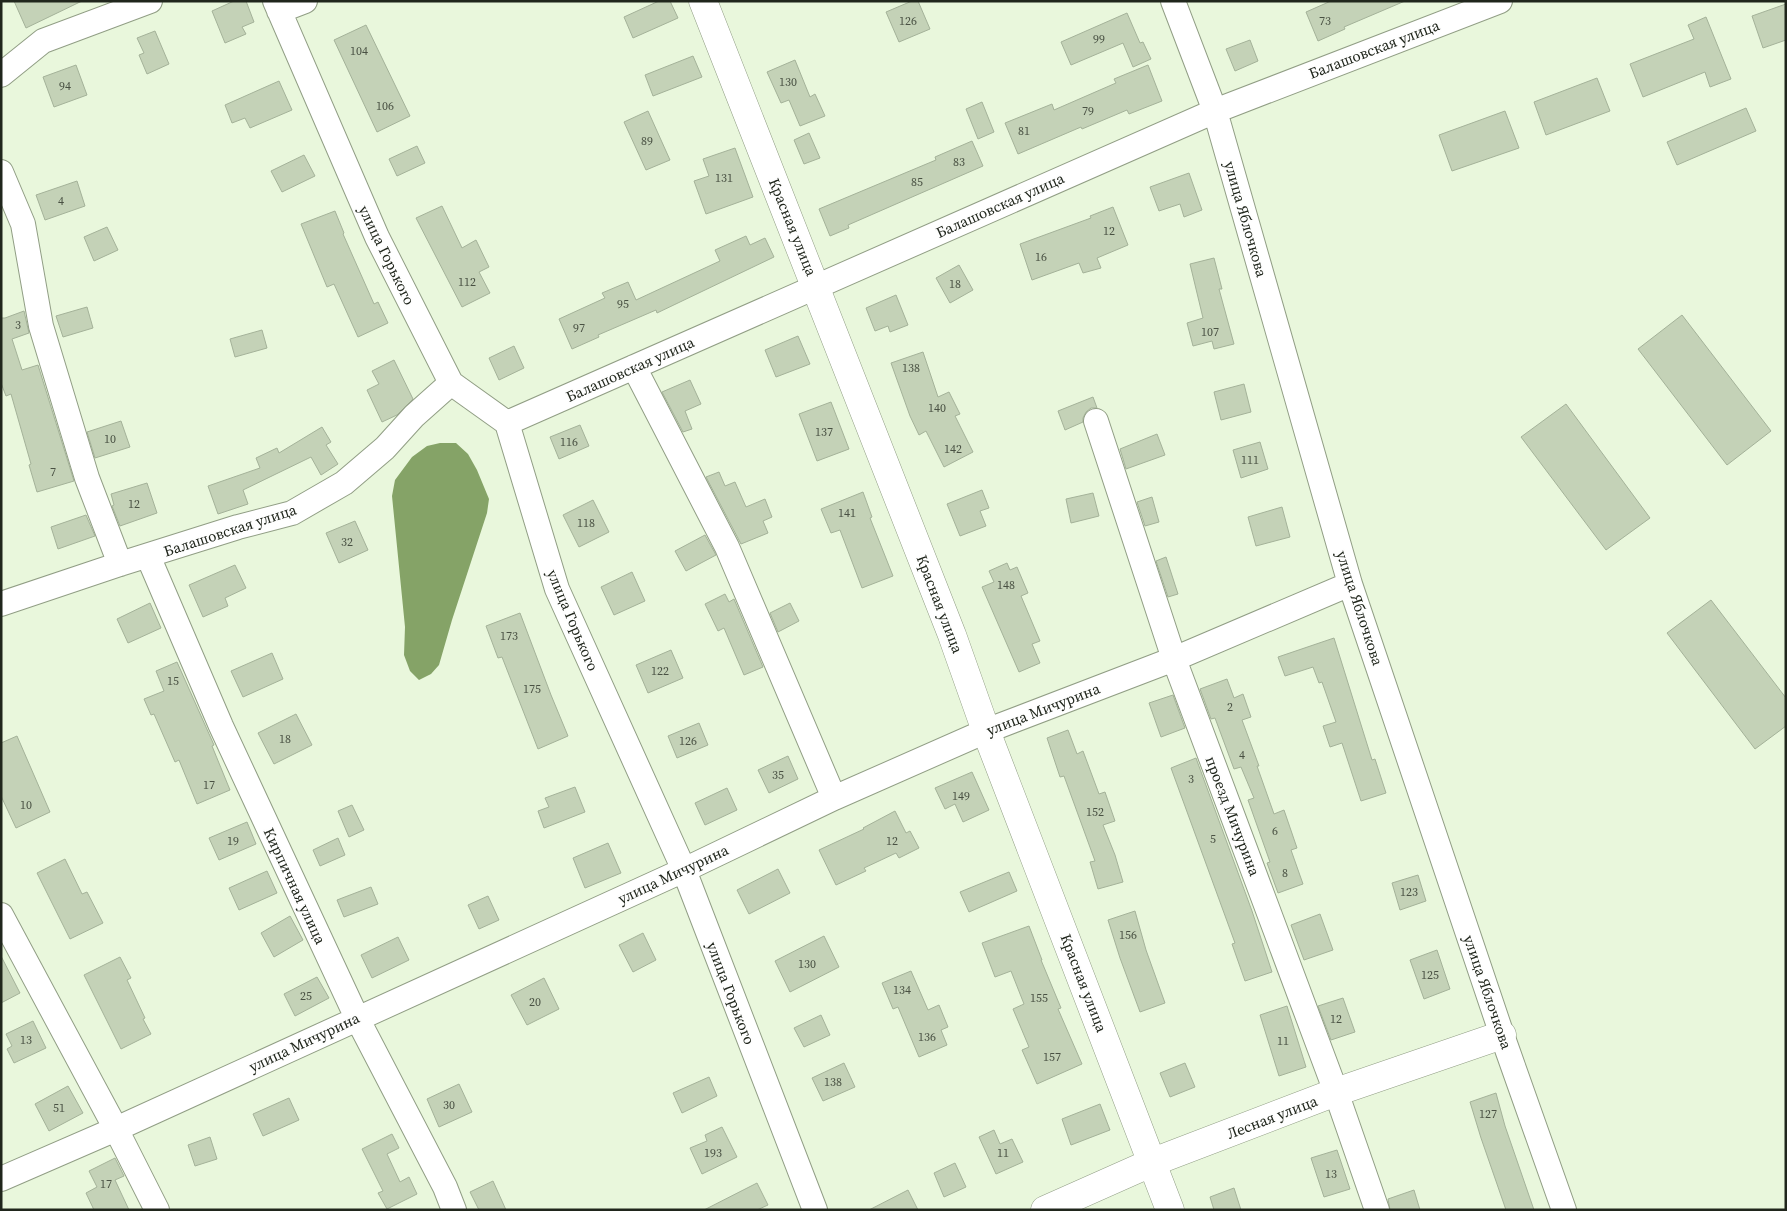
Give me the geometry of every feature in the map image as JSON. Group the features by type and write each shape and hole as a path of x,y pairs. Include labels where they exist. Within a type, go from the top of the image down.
{"main road":[{"name":"Красная улица","path":"703,1 952,635 986,731 1170,1210"},
{"name":"Лесная улица","path":"1045,1210 1153,1162 1336,1092 1502,1034"}],"street":[{"path":"1,75 43,41 150,1"},
{"path":"277,6 305,1"},
{"name":"улица Яблочкова","path":"1173,1 1215,111 1350,584 1502,1034 1564,1210"},
{"name":"Балашовская улица","path":"507,423 1215,111 1500,1"},
{"name":"улица Горького","path":"277,6 377,237 451,383 507,423 557,589 684,870 815,1210"},
{"path":"1,172 23,224 44,336 87,478 120,564"},
{"path":"634,367 727,547 834,798"},
{"name":"Балашовская улица","path":"1,604 238,527 292,513 344,483 385,448 414,416 451,383"},
{"name":"проезд Мичурина","path":"1096,421 1174,659 1336,1092 1377,1210"},
{"name":"Кирпичная улица","path":"148,556 221,726 357,1018 445,1187 454,1210"},
{"name":"улица Мичурина","path":"1,1179 116,1129 684,870 834,798 986,731 1174,659 1350,584"},
{"path":"1,915 116,1129 157,1210"}],"shaded area":[{"path":"440,443 456,443 468,454 489,499 487,513 439,665 431,674 419,680 410,671 404,655 405,627 392,496 395,480 412,457 427,446"}],"building":[{"path":"14,1 82,1 26,28"},
{"path":"234,1 246,1 254,22 242,27 246,34 225,43 212,11"},
{"path":"659,1 670,1 678,18 633,38 624,17"},
{"path":"912,1 918,1 930,29 899,42 886,12"},
{"path":"1331,1 1405,1 1344,27 1345,29 1318,41 1306,12"},
{"path":"1786,4 1786,40 1763,48 1752,16"},
{"path":"1127,13 1140,43 1143,42 1151,59 1133,67 1123,43 1071,65 1061,42"},
{"path":"1706,17 1731,79 1710,87 1705,72 1643,97 1630,64 1694,39 1688,25"},
{"path":"366,25 410,116 377,132 334,40"},
{"path":"155,31 169,64 147,74 139,55 144,53 137,38"},
{"path":"1250,40 1258,61 1235,71 1226,49"},
{"path":"693,56 702,77 653,96 645,75"},
{"path":"795,60 810,97 815,94 825,116 800,126 789,100 781,103 767,72"},
{"path":"76,65 87,95 54,107 43,77"},
{"path":"1148,65 1162,101 1129,114 1127,110 1018,154 1005,123 1052,104 1054,110 1116,83 1114,79"},
{"path":"1597,78 1610,111 1546,135 1534,102"},
{"path":"279,81 292,110 250,128 245,118 232,123 225,105"},
{"path":"982,102 994,132 978,139 966,109"},
{"path":"1746,108 1756,131 1677,165 1667,142"},
{"path":"648,111 670,160 646,170 624,122"},
{"path":"1505,111 1519,148 1452,171 1439,135"},
{"path":"809,133 820,158 804,164 794,140"},
{"path":"972,141 983,166 848,225 849,228 830,236 819,209 936,160 935,157"},
{"path":"417,146 425,163 397,176 389,159"},
{"path":"735,148 753,197 706,214 694,181 709,176 703,159"},
{"path":"304,155 315,176 282,192 271,171"},
{"path":"1189,173 1202,210 1184,217 1180,204 1159,211 1150,187"},
{"path":"77,181 85,206 45,220 36,195"},
{"path":"442,206 462,248 476,240 489,267 479,272 490,293 462,307 416,218"},
{"path":"1113,207 1128,245 1097,258 1101,268 1083,273 1079,263 1032,280 1020,244 1091,218 1090,216"},
{"path":"335,211 343,234 374,304 378,302 388,323 358,337 334,284 327,287 301,224"},
{"path":"107,227 118,250 94,261 84,237"},
{"path":"746,236 750,245 765,238 774,257 657,313 656,310 598,335 599,337 572,349 559,319 605,298 602,293 628,282 636,300 720,261 715,250"},
{"path":"1214,258 1222,289 1219,289 1234,344 1214,349 1212,341 1193,346 1187,323 1203,318 1190,264"},
{"path":"959,265 973,290 950,303 936,278"},
{"path":"896,295 908,325 890,332 888,326 875,331 866,308"},
{"path":"87,307 93,328 63,337 56,316"},
{"path":"24,311 29,333 12,339 22,370 38,365 74,481 37,492 11,394 6,396 1,383 1,318"},
{"path":"1682,315 1771,431 1727,465 1638,349"},
{"path":"262,330 267,348 235,357 230,339"},
{"path":"798,336 810,364 776,377 765,350"},
{"path":"514,346 524,368 499,380 489,358"},
{"path":"923,352 938,397 949,392 960,414 955,416 973,452 944,467 926,431 919,435 910,416 891,363"},
{"path":"394,360 413,399 397,415 382,422 367,390 379,384 372,371"},
{"path":"690,380 701,404 685,411 692,429 683,432 662,392"},
{"path":"1244,384 1251,412 1221,420 1214,392"},
{"path":"1093,397 1097,408 1091,408 1086,412 1083,422 1065,430 1058,411"},
{"path":"831,402 849,449 817,461 799,414"},
{"path":"1566,404 1650,518 1606,550 1521,437"},
{"path":"121,421 130,447 95,458 87,432"},
{"path":"580,425 589,446 559,459 550,437"},
{"path":"322,427 331,442 326,445 338,464 321,475 311,457 243,490 248,504 218,514 208,486 260,468 256,458 277,448 279,453"},
{"path":"1157,434 1165,455 1126,469 1120,449"},
{"path":"1260,442 1268,469 1241,478 1233,450"},
{"path":"719,472 725,486 735,482 746,507 765,499 772,517 763,521 768,533 741,544 706,477"},
{"path":"147,483 157,513 120,526 112,506 114,505 111,494"},
{"path":"982,490 989,508 980,511 986,526 960,536 947,504"},
{"path":"863,492 872,517 870,518 893,576 862,588 840,530 831,533 821,509"},
{"path":"1093,493 1099,516 1071,523 1066,499"},
{"path":"1152,497 1159,522 1145,526 1137,502"},
{"path":"593,500 609,532 579,547 563,515"},
{"path":"1282,507 1290,537 1256,546 1248,517"},
{"path":"86,515 95,536 58,549 51,527"},
{"path":"355,521 368,550 339,563 326,533"},
{"path":"705,535 716,555 686,571 675,551"},
{"path":"1166,557 1178,594 1168,597 1156,561"},
{"path":"1007,563 1010,570 1017,567 1028,593 1021,596 1040,641 1032,644 1040,663 1019,672 982,587 994,582 989,571"},
{"path":"235,565 246,588 225,598 228,606 203,617 189,585"},
{"path":"632,572 645,601 614,615 601,587"},
{"path":"725,594 729,602 734,599 763,667 744,675 724,628 718,631 705,604"},
{"path":"1711,600 1786,698 1786,726 1755,749 1667,633"},
{"path":"150,603 161,628 128,643 117,619"},
{"path":"790,603 799,621 778,632 770,613"},
{"path":"520,613 568,736 538,749 502,657 498,658 486,626"},
{"path":"1334,638 1372,760 1375,759 1386,793 1361,801 1342,743 1330,747 1323,726 1336,722 1322,682 1319,683 1313,667 1285,676 1278,657"},
{"path":"671,650 683,678 648,693 636,665"},
{"path":"272,653 283,679 243,697 231,671"},
{"path":"177,662 214,745 212,746 230,790 197,804 179,760 175,762 154,714 151,715 144,699 164,691 156,671"},
{"path":"1227,679 1234,698 1243,694 1251,717 1242,720 1259,766 1257,766 1274,814 1284,810 1297,848 1291,850 1303,884 1278,893 1267,863 1270,862 1248,800 1254,798 1241,767 1234,769 1215,718 1211,719 1200,689"},
{"path":"1173,695 1185,728 1161,737 1149,703"},
{"path":"296,714 312,745 274,764 258,733"},
{"path":"699,723 708,745 677,758 668,736"},
{"path":"1068,730 1077,754 1083,751 1099,794 1105,792 1115,821 1103,825 1123,882 1098,889 1090,862 1095,861 1064,776 1060,777 1047,738"},
{"path":"17,736 50,812 16,828 1,796 1,743"},
{"path":"788,756 798,779 769,793 758,770"},
{"path":"1196,758 1252,911 1272,972 1245,981 1232,944 1235,943 1171,768"},
{"path":"972,772 989,810 963,822 955,804 945,809 935,788"},
{"path":"575,787 585,812 544,828 538,811 549,807 545,798"},
{"path":"727,788 737,810 705,825 695,803"},
{"path":"352,805 364,830 349,837 338,811"},
{"path":"895,811 906,833 910,831 919,848 899,858 896,853 864,868 866,871 836,885 819,850 864,829"},
{"path":"247,822 256,844 219,860 209,838"},
{"path":"338,838 345,855 320,866 313,850"},
{"path":"608,843 621,873 585,888 573,858"},
{"path":"65,859 82,894 87,892 103,923 70,939 37,873"},
{"path":"778,869 790,893 749,914 737,890"},
{"path":"267,871 277,893 239,910 229,888"},
{"path":"1009,872 1017,891 969,912 960,892"},
{"path":"1418,875 1426,901 1400,910 1392,883"},
{"path":"371,887 378,904 344,917 337,900"},
{"path":"488,896 499,920 479,929 468,905"},
{"path":"1135,911 1146,950 1165,1003 1140,1012 1108,920"},
{"path":"1320,914 1333,950 1304,960 1291,925"},
{"path":"290,916 303,940 274,957 261,933"},
{"path":"1029,926 1061,1008 1058,1009 1082,1064 1037,1084 1022,1050 1029,1047 1013,1009 1024,1004 1011,971 995,977 982,943"},
{"path":"643,933 656,960 633,972 619,945"},
{"path":"824,936 839,967 790,992 775,961"},
{"path":"398,937 409,960 372,978 361,955"},
{"path":"1437,950 1450,989 1424,999 1410,960"},
{"path":"1,956 20,993 1,1003"},
{"path":"120,957 131,978 127,980 151,1034 121,1049 84,975"},
{"path":"911,971 928,1010 939,1005 948,1027 941,1030 947,1045 919,1057 898,1007 893,1009 882,983"},
{"path":"317,977 329,998 295,1016 284,994"},
{"path":"544,978 559,1009 527,1025 511,995"},
{"path":"1343,998 1355,1032 1331,1040 1318,1006"},
{"path":"1287,1006 1306,1067 1279,1076 1260,1015"},
{"path":"821,1015 830,1035 804,1047 794,1028"},
{"path":"33,1021 46,1048 14,1063 7,1049 12,1046 6,1034"},
{"path":"844,1063 855,1087 823,1101 812,1078"},
{"path":"1185,1063 1195,1087 1170,1097 1160,1073"},
{"path":"709,1077 717,1096 682,1113 673,1093"},
{"path":"459,1084 472,1112 439,1127 427,1099"},
{"path":"68,1086 83,1113 49,1131 35,1104"},
{"path":"1496,1093 1505,1126 1534,1210 1506,1210 1481,1138 1470,1102"},
{"path":"289,1098 299,1120 263,1136 253,1114"},
{"path":"1100,1104 1110,1130 1071,1145 1062,1119"},
{"path":"722,1127 737,1157 702,1174 690,1148 707,1141 705,1135"},
{"path":"994,1130 1000,1144 1012,1139 1023,1162 996,1174 979,1137"},
{"path":"392,1134 399,1148 387,1154 400,1182 409,1177 417,1194 387,1209 378,1193 383,1191 362,1149"},
{"path":"210,1137 217,1159 195,1166 188,1145"},
{"path":"1337,1150 1350,1189 1324,1197 1311,1158"},
{"path":"115,1158 124,1176 115,1180 129,1210 94,1210 86,1193 97,1187 89,1171"},
{"path":"955,1163 966,1187 944,1197 934,1173"},
{"path":"493,1181 506,1210 479,1210 470,1192"},
{"path":"757,1183 768,1205 757,1210 704,1210"},
{"path":"1234,1188 1241,1210 1214,1210 1210,1197"},
{"path":"908,1190 918,1210 869,1210"},
{"path":"1414,1190 1420,1210 1390,1210 1388,1199"}]}
